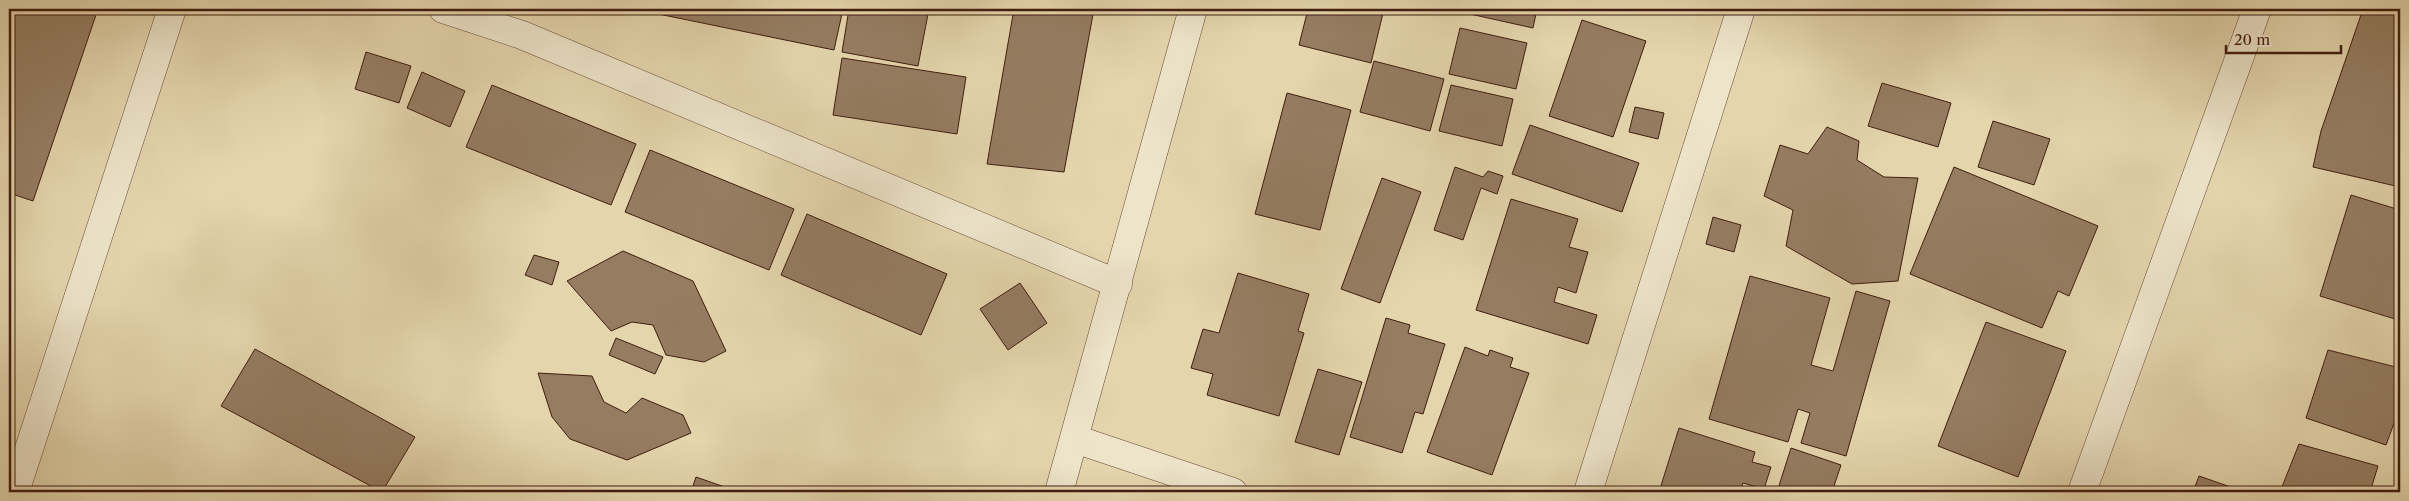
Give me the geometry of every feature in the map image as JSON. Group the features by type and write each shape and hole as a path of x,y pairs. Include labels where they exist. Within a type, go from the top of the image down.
{"street":[{"path":"15,492 172,9"},
{"path":"443,9 522,35 1118,284"},
{"path":"1059,492 1193,9"},
{"path":"1588,492 1740,9"},
{"path":"2082,492 2257,9"},
{"path":"1075,439 1233,492"}],"building":[{"path":"9,9 98,9 33,201 9,193"},
{"path":"634,9 843,9 834,50"},
{"path":"849,9 929,9 918,66 842,52"},
{"path":"1014,9 1094,9 1064,172 987,164"},
{"path":"1308,9 1384,9 1371,63 1299,45"},
{"path":"1472,9 1537,9 1533,28 1470,14"},
{"path":"2363,9 2400,9 2400,187 2313,167 2321,131"},
{"path":"1582,20 1646,41 1613,137 1549,116"},
{"path":"1460,28 1527,43 1516,89 1449,74"},
{"path":"366,52 411,66 399,103 355,89"},
{"path":"842,58 966,77 957,134 833,115"},
{"path":"1374,61 1444,79 1430,131 1360,112"},
{"path":"422,72 465,91 450,127 407,108"},
{"path":"1882,83 1951,103 1938,147 1868,126"},
{"path":"492,85 636,144 611,205 466,147"},
{"path":"1451,85 1513,99 1502,146 1439,131"},
{"path":"1287,93 1351,110 1320,230 1255,214"},
{"path":"1635,107 1664,113 1658,139 1629,132"},
{"path":"1993,121 2050,139 2034,185 1978,167"},
{"path":"1530,125 1639,163 1622,212 1512,174"},
{"path":"1827,127 1859,141 1857,160 1884,177 1918,178 1898,281 1852,284 1786,246 1793,210 1764,196 1780,145 1808,154"},
{"path":"650,150 794,209 769,270 625,212"},
{"path":"1455,167 1483,177 1488,171 1503,176 1497,194 1481,188 1463,240 1434,230"},
{"path":"1954,167 2098,226 2069,296 2058,291 2042,328 1910,274"},
{"path":"1382,178 1421,192 1380,303 1341,289"},
{"path":"2351,195 2400,210 2400,302 2395,319 2320,296"},
{"path":"1511,199 1578,219 1569,247 1588,252 1576,293 1558,287 1554,302 1597,315 1588,344 1476,310"},
{"path":"807,214 947,274 921,335 781,275"},
{"path":"1713,217 1741,225 1734,252 1706,244"},
{"path":"623,251 693,281 726,351 704,362 666,355 653,325 632,322 611,331 567,281"},
{"path":"534,255 559,262 552,285 525,275"},
{"path":"1238,273 1309,294 1298,331 1304,333 1279,416 1207,395 1213,374 1191,368 1203,329 1219,333"},
{"path":"1750,276 1830,298 1811,365 1833,371 1856,291 1890,301 1846,456 1801,443 1810,413 1798,409 1788,442 1709,419"},
{"path":"1020,283 1047,323 1008,350 980,309"},
{"path":"1386,318 1410,325 1408,333 1445,344 1423,414 1415,412 1402,453 1350,437"},
{"path":"1986,322 2066,351 2018,477 1938,446"},
{"path":"616,338 663,357 655,374 609,355"},
{"path":"1465,347 1488,356 1490,350 1513,358 1510,367 1529,373 1492,475 1427,452"},
{"path":"255,349 415,437 382,492 221,406"},
{"path":"2328,350 2400,368 2400,407 2386,445 2306,418"},
{"path":"1318,369 1362,382 1339,455 1295,442"},
{"path":"538,373 592,376 604,402 626,413 642,398 683,415 691,433 627,460 570,439 552,417"},
{"path":"1679,428 1755,452 1752,462 1771,467 1764,489 1743,483 1740,492 1659,492"},
{"path":"2299,444 2378,466 2370,492 2323,492 2305,486 2303,492 2280,492"},
{"path":"1791,448 1841,465 1832,492 1777,492"},
{"path":"2199,476 2245,492 2193,492"},
{"path":"696,477 739,492 691,492"},
{"path":"2398,482 2400,482 2400,492 2394,492"}]}
